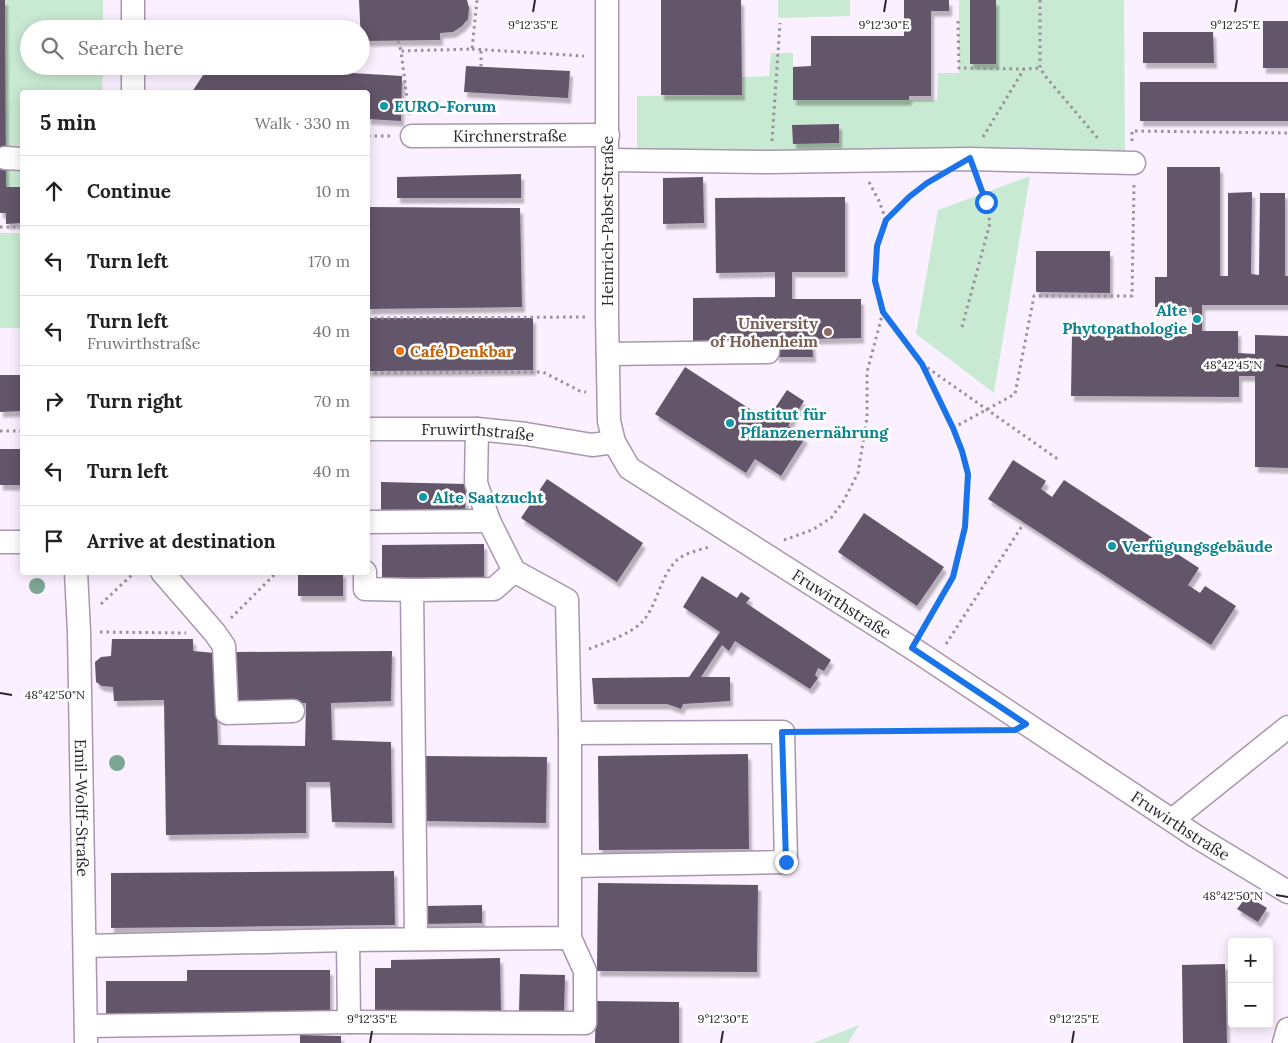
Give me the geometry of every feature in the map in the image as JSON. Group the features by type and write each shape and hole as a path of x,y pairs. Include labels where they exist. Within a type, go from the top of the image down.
{"street":[{"path":"132,0 132,20"},
{"name":"Heinrich-Pabst-Straße","path":"607,0 607,317 609,421 614,442"},
{"path":"132,75 132,90"},
{"name":"Kirchnerstraße","path":"412,136 608,136"},
{"path":"608,160 770,162 970,158 1134,163"},
{"path":"608,354 768,352"},
{"name":"Fruwirthstraße","path":"370,429 477,430 526,434 592,445 614,442 629,468 934,662 1197,837 1288,892"},
{"path":"86,1035 348,1022 585,1023 585,971 570,938 570,657 567,600 514,571 489,521 476,482 477,430"},
{"path":"370,522 489,521"},
{"path":"0,542 20,542"},
{"path":"365,575 365,589 494,589 514,571"},
{"name":"Emil-Wolff-Straße","path":"76,575 79,632 86,1035"},
{"path":"165,575 224,646 227,713 293,711"},
{"path":"412,590 416,939"},
{"path":"1172,820 1288,727"},
{"path":"570,734 782,732 786,862 571,866"},
{"path":"85,946 348,940 570,938"},
{"path":"348,940 348,1022"},
{"path":"1284,1043 1288,1030"}],"path":[{"path":"472,50 477,0"},
{"path":"1040,0 1040,68 1101,142"},
{"path":"958,21 959,68 1040,68"},
{"path":"773,126 780,23"},
{"path":"398,41 412,136"},
{"path":"401,52 472,50 575,55"},
{"path":"481,51 481,67"},
{"path":"962,327 990,223 986,202 970,158 1024,69"},
{"path":"953,428 1014,394 1034,296 1132,296 1134,163 1132,131 1288,133"},
{"path":"854,160 879,201 886,220"},
{"path":"912,648 953,577 965,527 968,474 953,428 922,364 883,312 875,281 877,246 886,220 909,197 936,178"},
{"path":"0,227 20,227"},
{"path":"780,541 812,530 831,518 843,502 858,473 867,418 866,372 883,312"},
{"path":"370,318 607,317"},
{"path":"922,364 1060,460"},
{"path":"370,373 543,372 580,391 609,396"},
{"path":"0,431 20,431"},
{"path":"934,662 1024,523"},
{"path":"570,657 640,624 652,608 668,573 678,560 710,546 740,539"},
{"path":"79,632 104,602 132,575"},
{"path":"782,732 1015,730 1026,724"}],"green space":[{"path":"5,0 103,0 103,20 20,20 20,75 103,75 102,90 20,90 20,187 6,187"},
{"path":"778,0 850,0 850,16 778,18"},
{"path":"959,0 1124,0 1125,154 637,156 637,96 743,95 742,77 769,76 771,53 793,53 793,100 937,100 938,73 959,73"},
{"path":"1030,176 994,393 916,334 938,210"},
{"path":"0,233 20,233 20,328 0,328"},
{"path":"859,1025 848,1043 813,1043"}],"building":[{"path":"0,0 5,0 6,187 20,187 20,223 6,224 6,213 0,213"},
{"path":"359,0 467,0 469,8 468,19 462,26 453,32 440,33 440,40 370,41 370,20 360,20"},
{"path":"661,0 741,0 742,95 661,95"},
{"path":"904,0 949,0 949,11 931,11 931,96 909,96 909,100 793,100 793,67 811,66 811,36 904,36"},
{"path":"970,0 996,0 996,64 970,64"},
{"path":"1263,21 1288,21 1288,68 1263,68"},
{"path":"1143,32 1213,32 1214,63 1143,63"},
{"path":"466,66 570,71 568,98 464,92"},
{"name":"EURO-Forum","path":"370,74 402,76 401,121 370,119 370,90 193,90 203,75"},
{"path":"1140,82 1288,82 1288,121 1140,121"},
{"path":"839,124 839,143 793,144 792,125"},
{"name":"Alte Phytopathologie","path":"1167,167 1220,167 1220,276 1228,276 1228,193 1252,192 1251,274 1259,275 1260,193 1285,193 1285,276 1288,276 1288,305 1202,305 1202,331 1238,331 1238,353 1255,354 1255,335 1288,336 1288,468 1255,467 1255,376 1239,376 1239,397 1071,396 1072,334 1192,334 1192,307 1155,307 1155,277 1167,277"},
{"path":"521,174 521,198 397,198 397,177"},
{"path":"703,177 704,223 663,224 663,178"},
{"path":"845,197 845,272 792,272 792,299 861,299 861,338 812,339 813,357 776,357 776,341 693,342 693,298 775,297 775,272 716,273 715,198"},
{"path":"370,207 520,208 522,307 370,309"},
{"path":"1036,251 1110,251 1110,293 1036,292"},
{"path":"370,318 533,318 533,370 370,371"},
{"name":"Institut für Pflanzenernährung","path":"685,367 767,420 787,390 804,401 788,426 805,438 781,476 755,459 746,473 655,414"},
{"path":"0,375 20,375 20,411 0,412"},
{"path":"0,449 20,449 20,485 0,485"},
{"name":"Verfügungsgebäude","path":"1013,460 1046,481 1041,489 1052,497 1064,480 1199,568 1188,585 1200,593 1205,586 1236,606 1211,645 988,499"},
{"path":"547,479 643,543 617,582 521,518"},
{"name":"Alte Saatzucht","path":"381,482 466,484 465,513 381,511"},
{"path":"864,513 944,567 917,606 838,552"},
{"path":"484,544 484,586 382,586 382,545"},
{"path":"298,575 343,575 343,596 298,596"},
{"path":"702,576 737,598 741,592 750,598 746,603 831,660 824,671 818,668 815,675 818,678 810,689 735,641 729,651 722,645 701,677 730,677 730,701 683,704 681,709 667,704 594,704 592,678 689,677 720,632 683,607"},
{"path":"112,639 193,639 193,651 215,653 218,745 305,746 306,703 236,702 236,652 392,651 391,701 331,703 332,740 391,742 392,823 332,822 330,782 306,782 306,833 166,835 164,700 114,701 113,687 102,686 96,682 95,662 101,657 111,656"},
{"path":"748,754 749,849 599,850 598,756"},
{"path":"425,756 547,757 546,823 424,821"},
{"path":"394,871 395,925 111,928 111,873"},
{"path":"598,883 758,885 757,972 597,971"},
{"path":"1247,896 1267,908 1258,922 1237,909"},
{"path":"482,905 482,923 421,924 421,906"},
{"path":"500,958 501,1015 393,1017 392,1010 375,1010 375,968 391,968 391,960"},
{"path":"1225,964 1227,1043 1183,1043 1182,965"},
{"path":"187,970 330,970 330,1012 189,1012 189,1021 106,1021 106,981 187,981"},
{"path":"520,974 565,975 564,1012 519,1011"},
{"path":"596,1001 679,1002 679,1043 595,1043"},
{"path":"300,1035 341,1036 341,1043 300,1043"}],"place":[{"name":"EURO-Forum","path":"384,106"},
{"name":"Alte Phytopathologie","path":"1197,319"},
{"name":"University of Hohenheim","path":"828,332"},
{"name":"Café Denkbar","path":"400,351"},
{"name":"Institut für Pflanzenernährung","path":"730,423"},
{"name":"Alte Saatzucht","path":"423,497"},
{"name":"Verfügungsgebäude","path":"1112,546"}],"route":[{"path":"786,862 782,732 1015,730 1026,724 912,648 953,577 965,527 968,474 953,428 922,364 883,312 875,281 877,246 886,220 909,197 927,183 970,158 986,202"}]}
